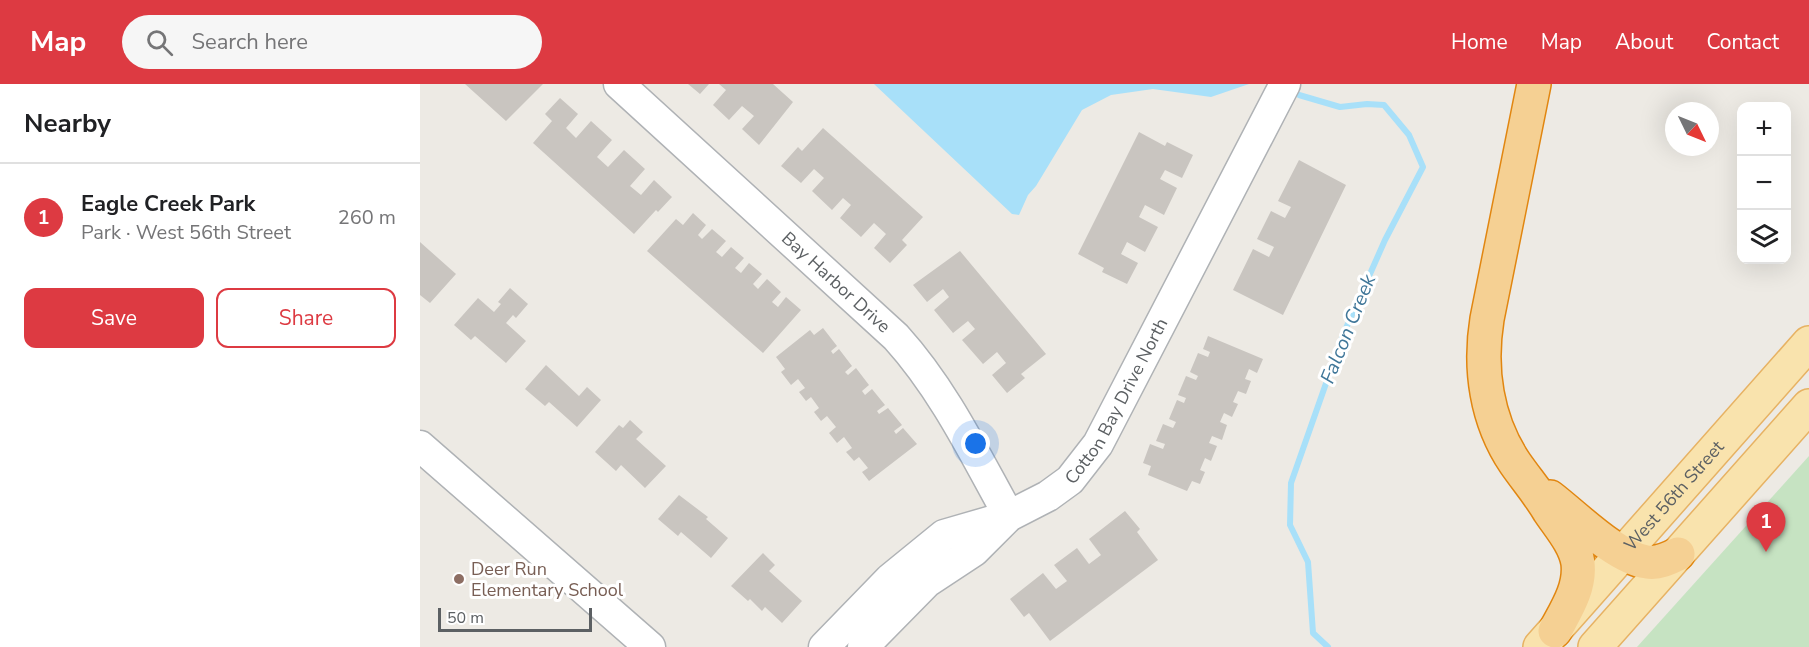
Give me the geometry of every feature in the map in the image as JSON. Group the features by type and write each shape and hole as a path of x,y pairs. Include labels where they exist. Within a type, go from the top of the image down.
{"highway":[{"path":"1534,84 1487,319 1483,357 1484,381 1494,419 1515,462 1530,481 1570,544 1578,565 1573,595 1547,639"},
{"path":"1530,481 1622,554 1648,562 1661,561 1678,554"}],"main road":[{"name":"West 56th Street","path":"1547,639 1809,343"},
{"path":"1595,647 1809,406"}],"street":[{"name":"Bay Harbor Drive","path":"619,84 896,337 916,360 945,402 1009,516"},
{"name":"Cotton Bay Drive North","path":"863,647 927,582 974,551 1009,516 1048,496 1070,480 1093,451 1285,84"},
{"path":"420,446 650,647"},
{"path":"824,647 890,579 944,535 1009,516"}],"green space":[{"path":"1809,456 1809,647 1637,647"}],"water":[{"path":"874,84 1249,84 1211,97 1153,89 1111,95 1082,110 1036,186 1028,195 1019,215 1012,214"}],"building":[{"path":"465,84 543,84 506,121"},
{"path":"688,84 709,84 700,94"},
{"path":"719,84 773,84 793,102 759,145 742,129 754,116 742,106 729,120 713,105 726,90"},
{"path":"560,98 578,114 566,128 576,138 591,121 612,140 597,157 608,167 624,150 645,169 630,186 641,195 654,180 672,197 658,212 656,210 634,234 533,143 552,121 545,114"},
{"path":"823,128 923,217 902,240 907,245 890,263 874,248 886,234 874,223 861,237 840,218 851,205 843,198 832,210 812,191 824,178 814,169 801,183 781,166 798,147 802,151"},
{"path":"1139,132 1165,146 1167,142 1193,155 1182,178 1165,170 1160,179 1177,188 1164,215 1145,205 1139,217 1158,227 1145,252 1127,242 1121,254 1138,263 1127,284 1102,272 1104,268 1078,254"},
{"path":"1299,160 1346,185 1283,315 1233,290 1253,249 1269,257 1274,247 1257,239 1271,211 1285,218 1291,207 1278,201"},
{"path":"693,213 706,225 698,235 702,239 712,229 726,241 716,252 722,257 731,247 744,258 735,268 741,273 749,263 762,274 753,284 758,289 767,279 781,292 772,302 778,307 786,297 801,310 763,353 647,251 676,219 683,225"},
{"path":"420,242 456,274 430,303 420,295"},
{"path":"960,251 1046,354 1021,374 1025,378 1007,393 992,375 1006,363 997,352 983,364 962,340 975,329 968,321 953,333 934,310 949,297 943,289 927,302 913,285"},
{"path":"510,288 528,304 516,318 513,315 506,323 526,341 506,363 475,336 471,340 454,325 478,298 494,312 501,304 498,302"},
{"path":"823,328 837,346 831,351 833,354 839,349 852,366 845,372 848,375 856,368 869,385 862,391 865,395 872,389 885,405 877,411 879,414 888,408 902,425 894,431 896,434 903,428 917,444 869,481 862,472 868,468 859,457 854,461 846,452 852,448 844,437 837,443 829,433 836,427 827,416 821,421 814,412 819,408 811,397 806,401 799,392 805,388 798,379 791,385 781,372 785,369 776,357 810,330 814,335"},
{"path":"1208,336 1263,359 1257,373 1249,369 1245,379 1251,381 1246,394 1238,391 1233,402 1238,404 1232,417 1224,413 1220,422 1227,425 1222,440 1212,436 1209,443 1217,446 1211,461 1205,458 1200,470 1205,472 1200,484 1192,481 1187,491 1148,475 1151,466 1143,463 1150,444 1163,449 1165,444 1156,441 1163,424 1173,428 1176,422 1169,419 1177,400 1184,403 1186,398 1178,395 1186,376 1196,380 1198,376 1190,372 1198,353 1208,357 1210,352 1203,349"},
{"path":"546,365 579,396 587,387 601,400 577,427 549,402 545,406 525,389"},
{"path":"630,420 643,432 636,439 666,466 645,488 621,465 616,471 595,452 619,425 623,428"},
{"path":"679,495 708,517 706,519 728,538 711,558 681,532 678,536 658,519"},
{"path":"1125,511 1140,529 1137,532 1158,560 1050,641 1029,613 1024,617 1010,599 1043,573 1056,589 1067,581 1054,565 1077,548 1089,564 1101,555 1089,539"},
{"path":"763,553 775,565 769,571 802,601 782,623 765,607 762,611 750,599 748,601 731,586"}],"waterway":[{"name":"Falcon Creek","path":"1299,95 1340,107 1384,105 1409,135 1423,167 1385,240 1343,335 1291,483 1290,525 1308,562 1313,633 1328,647"}],"place":[{"name":"Eagle Creek Park","path":"1766,552"},
{"name":"Deer Run Elementary School","path":"459,579"}]}
